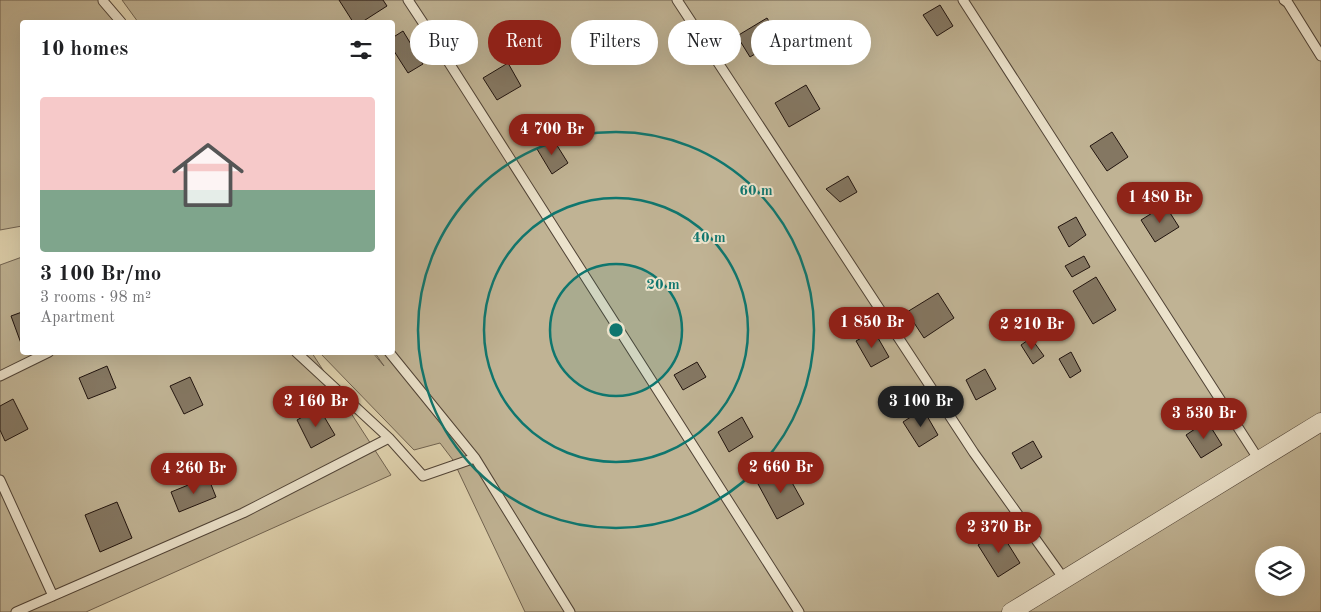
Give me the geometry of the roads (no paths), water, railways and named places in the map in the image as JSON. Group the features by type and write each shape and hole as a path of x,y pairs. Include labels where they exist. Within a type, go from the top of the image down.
{"street":[{"path":"1011,612 1321,422"}],"lane":[{"path":"408,0 799,612"},
{"path":"677,0 974,453 1064,579"},
{"path":"963,0 1259,460"},
{"path":"1284,0 1288,3 1321,56"},
{"path":"103,1 119,20"},
{"path":"0,376 42,355"},
{"path":"299,355 390,438 423,476 475,458"},
{"path":"391,355 475,458 570,612"},
{"path":"16,612 243,513 390,438"},
{"path":"0,480 53,596"}]}
